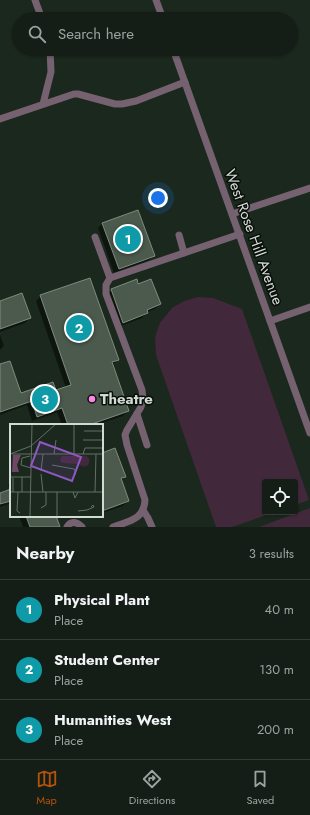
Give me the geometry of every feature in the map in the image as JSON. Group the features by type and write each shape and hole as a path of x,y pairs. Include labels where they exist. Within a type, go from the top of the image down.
{"street":[{"path":"35,0 39,12"},
{"path":"156,0 160,12"},
{"path":"43,104 51,72 50,56"},
{"name":"West Rose Hill Avenue","path":"176,56 310,433"},
{"path":"0,119 74,94 115,104 122,104 185,82"},
{"path":"232,214 310,188"},
{"path":"113,527 135,519 145,508 145,500 125,435 141,407 143,399 142,390 106,294 106,285 110,278 240,234"},
{"path":"179,235 184,253"},
{"path":"95,237 110,278"},
{"path":"270,321 310,307"},
{"path":"137,414 147,445"},
{"path":"143,510 152,527"},
{"path":"67,527 68,524 72,522 76,522 82,527"}],"shaded area":[{"path":"198,297 213,298 242,309 309,500 298,504 298,479 262,479 262,515 266,515 232,527 216,527 156,355 155,337 160,323 172,308 184,301"},
{"path":"310,508 310,527 259,527 291,515 298,515 298,512"}],"building":[{"path":"138,210 155,256 119,269 102,223"},
{"path":"90,278 119,360 112,362 129,411 92,424 68,424 62,408 37,417 32,401 0,412 0,364 10,361 21,393 53,382 56,390 71,385 40,295"},
{"path":"137,279 138,284 151,279 161,304 147,310 148,313 123,323 111,289"},
{"path":"22,293 31,318 0,329 0,301"},
{"path":"115,448 126,477 121,478 129,501 103,511 103,453"},
{"path":"10,489 10,501 0,504 0,493"},
{"path":"26,517 56,517 60,527 30,527"}],"place":[{"name":"Physical Plant","path":"128,239"},
{"name":"Student Center","path":"79,328"},
{"name":"Humanities West","path":"45,399"},
{"name":"Theatre","path":"92,399"}]}
